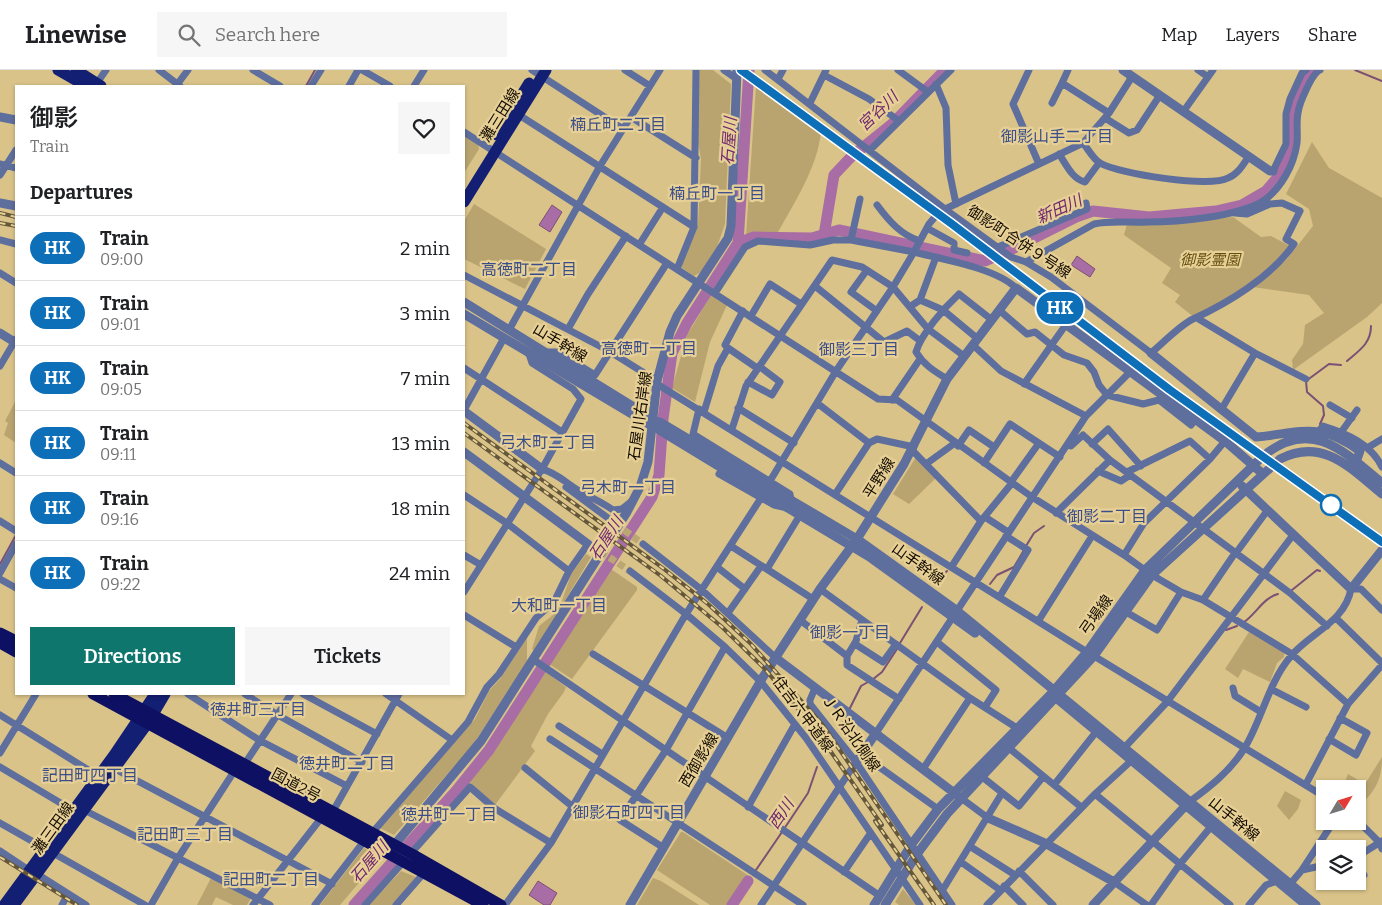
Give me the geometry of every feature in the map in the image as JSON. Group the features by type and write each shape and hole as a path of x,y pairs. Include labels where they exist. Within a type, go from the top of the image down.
{"highway":[{"path":"0,633 15,640"},
{"path":"0,643 15,651"},
{"name":"国道2号","path":"95,695 146,717 368,837 501,905"},
{"name":"国道2号","path":"115,695 146,717"},
{"name":"国道2号","path":"400,853 424,872 483,905"}],"main road":[{"path":"58,70 95,85"},
{"path":"76,70 95,85"},
{"name":"灘三田線","path":"465,186 518,115 539,72"},
{"name":"灘三田線","path":"465,200 492,150 539,72"},
{"name":"灘三田線","path":"4,905 33,872 79,811 114,769 146,717 155,695"},
{"name":"灘三田線","path":"79,811 98,776 164,695"},
{"name":"灘三田線","path":"14,905 33,872"}],"street":[{"path":"95,85 106,70"},
{"path":"159,70 177,85"},
{"path":"179,85 188,70"},
{"path":"253,70 278,85"},
{"path":"312,85 321,70"},
{"path":"350,85 358,70"},
{"path":"362,70 388,85"},
{"path":"415,85 424,70"},
{"path":"625,70 650,86"},
{"path":"509,330 577,205 660,70"},
{"path":"677,269 694,227 696,70"},
{"path":"724,70 737,74"},
{"name":"御影町合併９号線","path":"766,70 847,132 942,210 1011,257 1026,262 1051,277 1151,353 1256,437 1307,430 1333,434 1360,451 1356,462"},
{"path":"778,79 783,70"},
{"path":"898,70 926,90"},
{"path":"868,149 899,121 926,90 952,70"},
{"path":"1029,70 1012,104 1039,164"},
{"path":"1052,103 1068,70"},
{"path":"1198,70 1208,77"},
{"path":"1183,112 1213,70"},
{"path":"1234,213 1263,201 1276,190 1286,175 1296,146 1298,111 1312,78 1320,70"},
{"path":"539,72 623,129"},
{"path":"810,103 825,72 899,121"},
{"path":"1128,72 1270,171 1273,171 1286,144 1286,114 1290,99 1303,72 1312,78"},
{"path":"770,481 836,371 893,287 927,228 942,210 1083,143 1107,115 1130,80 1128,72"},
{"name":"石屋川右岸線","path":"400,853 537,662 640,487 648,462 656,424 659,384 670,332 677,316 702,285 728,238 731,226 737,74"},
{"path":"1062,83 1107,115 1128,133 1137,130 1160,95"},
{"path":"936,84 946,108 948,165 956,204"},
{"path":"518,115 694,227"},
{"path":"0,117 15,120"},
{"path":"631,117 696,158"},
{"path":"465,133 780,334 878,399 897,400 1032,497 1124,555 1148,573 1181,592 1203,600 1292,654 1348,704"},
{"path":"1083,143 1099,163 1138,173 1183,180 1216,182 1228,178 1240,170 1249,156"},
{"path":"0,175 3,165 15,151"},
{"path":"1059,154 1076,178 1082,182 1085,182 1099,163"},
{"path":"852,236 860,199"},
{"path":"1000,248 1087,209 1086,202"},
{"path":"0,203 15,206"},
{"path":"1026,262 1094,224 1104,222 1155,222 1234,213 1247,214 1270,204 1282,203 1300,211 1286,239 1294,244 1285,257 1251,285 1197,318 1192,319 1151,353"},
{"path":"877,205 891,223 917,247"},
{"path":"639,245 663,207"},
{"path":"927,228 954,243 954,250 968,253"},
{"path":"568,329 588,294 626,236"},
{"path":"714,293 745,247 758,241 810,245 852,236 917,247 936,257 997,275 1067,323 1130,372 1225,441 1263,474"},
{"path":"0,240 15,244"},
{"path":"911,306 920,300 936,257"},
{"path":"732,428 748,382 832,260 867,270 893,287 911,306 918,319 928,329 964,356"},
{"path":"545,352 558,352 595,374 667,263"},
{"path":"867,270 851,292 877,311"},
{"path":"0,273 15,282"},
{"path":"465,276 609,351 1167,702 1316,790"},
{"path":"751,316 770,284 802,304"},
{"path":"815,286 884,342 907,331 919,340"},
{"name":"平野線","path":"761,682 813,599 871,516 913,448 947,379 1016,288"},
{"path":"947,379 928,368 920,359 916,352 919,340 943,310 961,294 992,320"},
{"path":"920,300 943,310 975,342 995,368 1086,416"},
{"name":"山手幹線","path":"465,303 656,424 854,542 929,594 1126,747 1187,804"},
{"path":"999,310 1027,334 1035,332 1064,355 1086,363 1094,372 1099,385 1107,395 1144,404 1159,400 1191,424 1196,420"},
{"path":"730,456 719,474 774,505 789,504 790,494 730,456 693,434 718,366 728,348 726,345 743,311"},
{"name":"山手幹線","path":"465,315 529,354 656,424"},
{"path":"1197,318 1255,353 1306,379"},
{"path":"1024,384 1067,323"},
{"path":"0,333 15,340"},
{"path":"465,408 504,338"},
{"path":"0,366 15,343"},
{"path":"728,348 780,382 772,395 748,382"},
{"path":"1221,410 1255,353"},
{"path":"465,590 542,469 581,398 573,389 532,363 529,354"},
{"path":"892,400 920,359"},
{"path":"465,369 562,432"},
{"path":"761,905 1086,416 1130,372"},
{"path":"817,403 869,443"},
{"path":"1330,405 1352,418"},
{"path":"738,408 794,443"},
{"path":"1342,432 1357,410"},
{"path":"465,411 612,520"},
{"path":"984,462 1010,424 1060,457"},
{"path":"1319,431 1323,426 1342,432 1367,448 1382,467"},
{"path":"1092,444 1108,429 1141,466"},
{"path":"926,464 957,444 969,430 994,447"},
{"path":"1068,444 1071,446 1083,435 1110,460 1264,574 1326,626"},
{"name":"弓場線","path":"1241,486 1254,465 1277,445 1294,439 1311,438 1338,447 1382,483"},
{"path":"836,493 869,443 877,439 913,448 926,464 983,519 1025,548 1000,596"},
{"path":"1367,448 1382,439"},
{"path":"1098,471 1121,481 1128,473 1190,441 1210,459"},
{"path":"1124,555 1144,523 1210,459 1225,441"},
{"path":"952,566 983,519 1012,483 1038,443"},
{"name":"弓場線","path":"1091,654 1148,573 1241,486 1263,474 1280,459 1295,452 1307,450 1333,457 1352,469 1382,494"},
{"path":"315,905 368,837 468,722 487,687 500,674 536,618 554,602 569,571 590,545 465,453"},
{"path":"1056,513 1110,460"},
{"path":"0,463 15,472"},
{"path":"542,469 552,472 582,492 594,496 612,510 622,508 633,500"},
{"path":"1241,486 1351,590 1361,590 1382,610"},
{"path":"465,496 508,524 569,571"},
{"path":"505,905 551,843 686,614 761,498"},
{"name":"山手幹線","path":"789,504 800,515 854,542"},
{"path":"1203,600 1267,511"},
{"path":"728,613 744,589 764,567 800,515"},
{"path":"0,521 15,530"},
{"path":"1126,747 1167,702 1293,534"},
{"path":"1039,620 1092,536"},
{"name":"ＪＲ沿北側線","path":"643,544 702,590 776,658 815,688 810,704 859,758 911,845 952,905"},
{"path":"0,573 15,546"},
{"path":"730,546 813,599"},
{"path":"1093,905 1187,804 1223,775 1245,748 1271,689 1292,654 1336,618 1349,600 1351,590 1381,553"},
{"path":"465,556 481,565"},
{"path":"717,567 744,589"},
{"name":"住吉六甲道線","path":"630,571 725,646 761,682 795,724 920,905"},
{"name":"弓場線","path":"874,905 961,798 1009,748 1126,612 1148,573"},
{"path":"0,579 15,587"},
{"path":"820,589 970,698 1017,728"},
{"path":"1126,612 1157,630 1181,592"},
{"path":"465,616 516,647"},
{"path":"1306,784 1348,704 1382,664 1336,618"},
{"path":"800,620 847,656"},
{"path":"862,620 855,644 847,656 847,665 898,699"},
{"path":"937,642 996,690 985,707"},
{"path":"855,644 884,662 896,644"},
{"path":"664,848 620,820 666,750 725,646"},
{"path":"593,654 728,738"},
{"path":"537,662 880,896"},
{"name":"西御影線","path":"630,905 761,682"},
{"path":"815,688 988,818 1046,843 1114,882 1147,905"},
{"path":"1233,688 1235,696 1260,712"},
{"path":"1271,689 1306,707"},
{"name":"山手幹線","path":"1055,693 1096,732 1187,804 1306,905"},
{"name":"弓場線","path":"885,905 911,845 938,809 1017,728 1055,693"},
{"path":"0,753 35,695"},
{"path":"190,695 259,740 347,786"},
{"path":"247,695 276,714 362,762"},
{"path":"151,905 204,818 290,695"},
{"path":"305,695 377,734"},
{"path":"253,905 327,815 362,762 398,697 452,740"},
{"path":"923,769 970,698"},
{"path":"0,715 98,776"},
{"path":"1329,739 1356,754 1367,732 1340,718"},
{"path":"748,807 795,724"},
{"path":"559,726 602,754"},
{"path":"1054,785 1096,732"},
{"path":"550,739 802,905"},
{"path":"1009,748 1081,807"},
{"path":"859,758 938,809"},
{"path":"987,905 1081,807 1131,760"},
{"path":"0,767 79,811 178,858 270,905"},
{"path":"526,768 573,807"},
{"path":"114,769 332,884"},
{"path":"981,776 1018,806 1043,777"},
{"path":"365,905 400,853 470,787 494,808 551,843"},
{"path":"942,891 1002,793"},
{"path":"1095,794 1230,905"},
{"path":"0,823 144,905"},
{"path":"1151,905 1180,864 1212,825"},
{"name":"山手幹線","path":"1212,825 1291,883 1316,905"},
{"path":"1366,829 1381,844 1366,852"},
{"path":"1291,883 1302,870 1328,830"},
{"path":"844,872 870,834"},
{"path":"971,846 1017,873 1053,905"},
{"path":"0,851 86,905"},
{"path":"961,862 1002,888 1023,905"},
{"path":"1302,870 1316,867"},
{"path":"396,905 424,872"},
{"path":"1250,905 1266,885 1277,881"},
{"path":"62,905 68,894"}],"green space":[{"path":"699,70 713,70 731,84 725,224 717,247 701,272 694,276 682,268 682,262 698,224 701,159 697,137"},
{"path":"756,86 821,132 819,146 810,172 777,234 746,236"},
{"path":"465,136 478,144 479,149 465,171"},
{"path":"1312,142 1329,168 1382,198 1382,303 1367,317 1293,370 1292,360 1303,344 1305,325 1324,313 1309,295 1253,287 1287,259 1313,226 1309,209 1286,194"},
{"path":"474,204 546,249 525,289 465,259 465,219"},
{"name":"御影霊園","path":"1233,217 1261,237 1271,236 1290,246 1258,277 1195,318 1175,302 1180,295 1162,283 1171,268 1124,235 1127,224 1156,224"},
{"path":"711,295 727,305 710,342 695,402 672,388 687,335"},
{"path":"15,402 15,442 4,435 8,423 5,421"},
{"path":"916,457 936,478 909,504 893,494"},
{"path":"586,554 591,557 535,651 532,649 539,626 553,615 561,604 571,574"},
{"path":"611,569 637,587 637,590 572,679 549,664"},
{"path":"1249,632 1284,652 1284,657 1277,663 1270,682 1243,669 1238,678 1225,669"},
{"path":"527,638 527,662 472,746 394,835 380,828 475,719 489,691 500,679"},
{"path":"546,672 566,687 548,714 531,746 535,751 495,805 470,782"},
{"path":"1382,757 1379,779 1373,791 1366,799 1366,782"},
{"path":"1348,774 1358,780 1346,780"},
{"path":"1285,791 1301,800 1298,809 1289,820 1277,806"},
{"path":"681,832 749,876 728,905 710,905 657,870"},
{"path":"364,848 380,858 340,905 320,905"},
{"path":"401,871 416,877 394,905 369,905"},
{"path":"211,878 251,898 247,905 233,905 216,897 212,905 197,905"},
{"path":"653,878 661,881 699,905 637,905"},
{"path":"903,889 916,905 899,905 895,902"}],"shaded area":[{"path":"552,205 562,212 550,232 539,225"},
{"path":"1077,256 1095,269 1090,277 1071,265"},
{"path":"538,881 557,893 550,905 544,905 529,895"}],"waterway":[{"path":"307,85 315,70"},
{"name":"石屋川","path":"354,905 456,791 489,750 652,497 659,475 663,419 672,353 687,323 738,243 749,70"},
{"name":"宮谷川","path":"824,235 834,175 851,157 892,124 945,70"},
{"name":"新田川","path":"738,243 754,237 812,238 839,230 985,261 1076,217 1093,211 1149,217 1216,211 1242,205 1266,191 1278,177 1292,139 1292,109 1294,100 1312,70"},
{"path":"1355,70 1382,81"},
{"name":"西川","path":"1347,361 1367,342 1371,326"},
{"name":"西川","path":"1320,424 1324,415 1323,406 1307,392 1306,381 1329,364 1341,365"},
{"name":"西川","path":"1026,546 1034,533 1044,526"},
{"path":"0,564 15,537"},
{"name":"西川","path":"990,584 997,575 1014,567 1024,550"},
{"path":"1292,590 1317,570 1320,571"},
{"name":"西川","path":"935,582 947,571"},
{"path":"1244,622 1268,599 1278,594"},
{"name":"西川","path":"900,643 922,607"},
{"path":"1226,630 1237,626"},
{"name":"西川","path":"872,680 882,672 897,649"},
{"name":"西川","path":"849,710 861,686 868,682"},
{"name":"西川","path":"840,730 847,714"},
{"name":"西川","path":"784,829 808,793 817,767"},
{"name":"西川","path":"756,870 782,832"},
{"path":"732,905 748,881"}],"tunnel":[{"path":"616,524 643,544"},
{"path":"592,546 630,571"}],"railway":[{"path":"741,70 952,224 1170,390 1382,542"},
{"path":"0,213 15,217"},
{"path":"0,223 15,226"},
{"path":"465,424 664,569 708,604 750,643 822,724 946,905"},
{"path":"465,434 661,576 722,627 764,668 815,729 882,825"},
{"path":"875,821 934,905"},
{"path":"0,857 77,905"}],"train":[{"name":"HK","path":"741,70 952,224 1066,313 1170,390 1382,542"}],"district":[{"name":"楠丘町二丁目","path":"618,124"},
{"name":"御影山手二丁目","path":"1057,136"},
{"name":"楠丘町一丁目","path":"717,193"},
{"name":"高徳町二丁目","path":"529,269"},
{"name":"高徳町一丁目","path":"649,348"},
{"name":"御影三丁目","path":"859,349"},
{"name":"弓木町二丁目","path":"548,442"},
{"name":"弓木町一丁目","path":"628,487"},
{"name":"御影二丁目","path":"1107,516"},
{"name":"大和町一丁目","path":"559,605"},
{"name":"御影一丁目","path":"850,632"},
{"name":"徳井町三丁目","path":"258,709"},
{"name":"徳井町二丁目","path":"347,763"},
{"name":"記田町四丁目","path":"90,775"},
{"name":"御影石町四丁目","path":"629,812"},
{"name":"徳井町一丁目","path":"449,814"},
{"name":"記田町三丁目","path":"185,834"},
{"name":"記田町二丁目","path":"271,879"}]}
